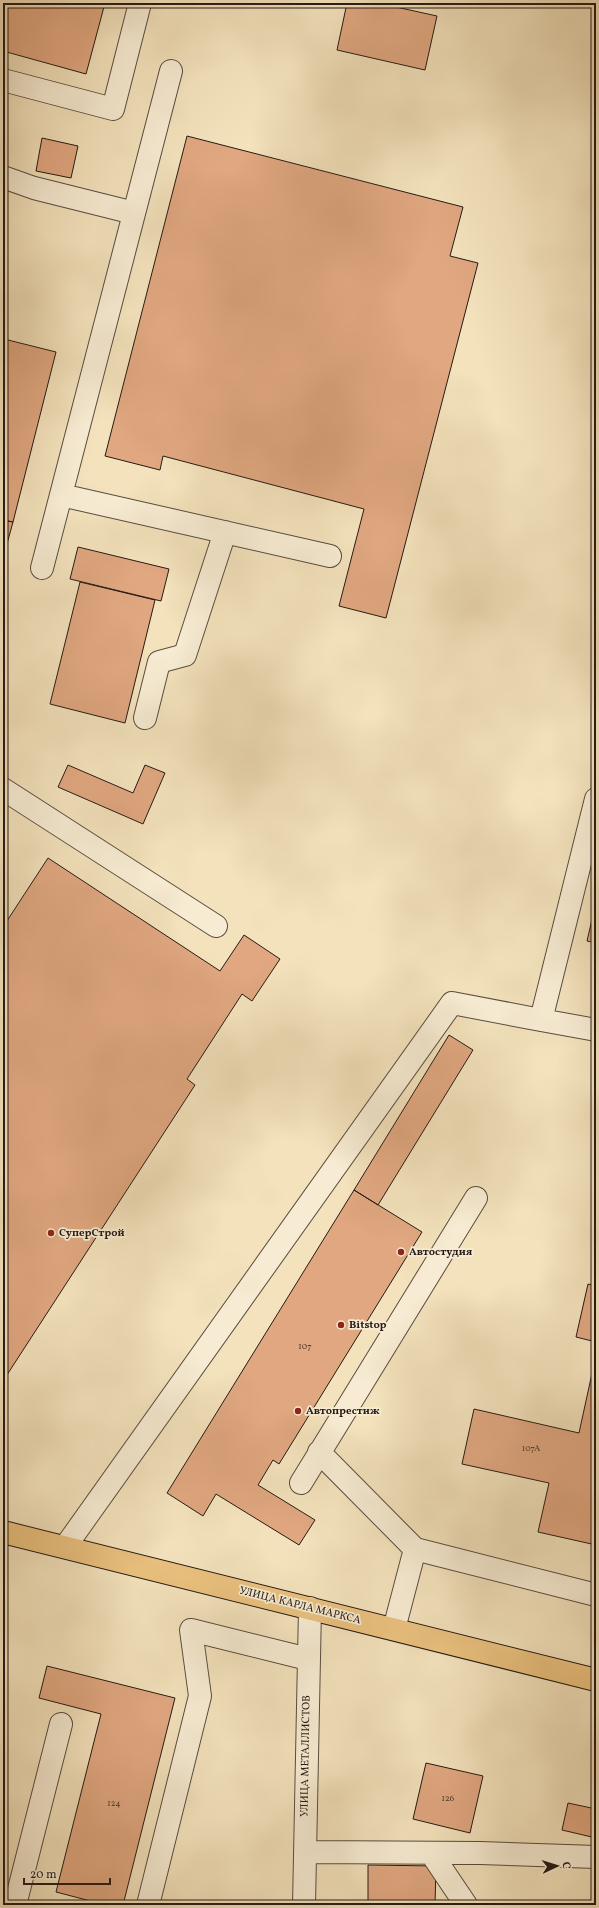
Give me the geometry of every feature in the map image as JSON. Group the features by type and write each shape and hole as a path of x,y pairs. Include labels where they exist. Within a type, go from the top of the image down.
{"main road":[{"name":"УЛИЦА КАРЛА МАРКСА","path":"3,1532 596,1680"}],"street":[{"path":"3,80 112,109 140,3"},
{"path":"42,568 171,71"},
{"path":"3,177 34,188 134,213"},
{"path":"61,495 330,556"},
{"path":"145,718 159,662 185,654 225,532"},
{"path":"3,789 216,926"},
{"path":"541,1020 596,799"},
{"path":"65,1548 452,1003 596,1030"},
{"path":"301,1483 476,1198"},
{"path":"319,1452 415,1549 596,1595"},
{"path":"394,1629 415,1549"},
{"name":"УЛИЦА МЕТАЛЛИСТОВ","path":"304,1905 310,1608"},
{"path":"148,1905 200,1696 192,1630 308,1659"},
{"path":"15,1905 61,1724"},
{"path":"305,1852 596,1857"},
{"path":"431,1853 466,1905"}],"building":[{"path":"3,3 105,3 86,74 3,51"},
{"path":"347,3 378,3 437,16 425,70 337,50"},
{"path":"187,136 463,207 450,256 478,263 386,618 339,606 364,509 163,456 160,470 105,456"},
{"path":"42,138 78,146 71,178 36,171"},
{"path":"4,339 56,352 13,522 3,520"},
{"path":"3,520 13,522 5,551 3,550"},
{"path":"78,547 169,569 161,601 70,579"},
{"path":"80,582 155,600 125,723 50,704"},
{"path":"68,765 133,793 145,765 165,773 143,824 58,787"},
{"name":"СуперСтрой","path":"48,858 220,971 244,935 280,959 252,1001 242,994 187,1079 195,1085 3,1381 3,927"},
{"path":"596,902 596,943 587,941"},
{"path":"449,1035 473,1050 378,1205 354,1190"},
{"path":"354,1190 422,1232 279,1464 273,1460 258,1485 315,1520 299,1545 216,1494 203,1516 167,1493"},
{"path":"588,1284 596,1286 596,1342 576,1337"},
{"path":"596,1355 596,1545 538,1532 549,1483 462,1464 474,1409 579,1433"},
{"path":"47,1666 175,1698 123,1905 106,1905 56,1892 101,1714 39,1698"},
{"path":"426,1763 483,1776 470,1833 413,1819"},
{"path":"568,1803 596,1809 596,1838 562,1830"},
{"path":"368,1865 436,1866 435,1905 368,1905"}],"place":[{"name":"СуперСтрой","path":"51,1233"},
{"name":"Автостудия","path":"401,1252"},
{"name":"Bitstop","path":"341,1325"},
{"name":"Автопрестиж","path":"298,1411"}]}
